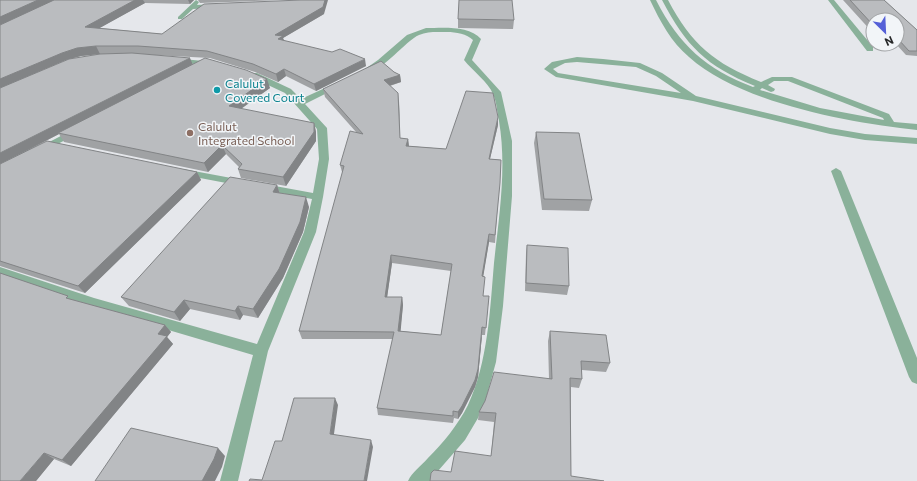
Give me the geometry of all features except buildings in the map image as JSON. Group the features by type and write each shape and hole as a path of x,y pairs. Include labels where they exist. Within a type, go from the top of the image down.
{"street":[{"path":"180,18 198,0"},
{"path":"653,0 660,15 678,41 697,61 708,69 753,91 814,110 892,125 917,126"},
{"path":"665,0 689,41 706,58 740,77 826,105 886,116 917,118"},
{"path":"831,0 865,43"},
{"path":"191,7 223,6"},
{"path":"360,75 381,62 416,33 426,30 450,30 471,34 477,39 469,53 468,60 497,92 507,141 508,180 506,203 494,330 485,378 477,403 466,424 434,465 417,481"},
{"path":"678,41 689,41"},
{"path":"170,59 206,62 222,66"},
{"path":"693,98 661,75 637,65 571,59 551,64 548,68 556,75 693,98 830,131 865,137 917,141"},
{"path":"192,70 206,62"},
{"path":"229,481 261,351 310,232 318,197 324,159 322,128 300,103 288,91 245,72"},
{"path":"753,91 761,85 776,78 789,79 886,116 892,125"},
{"path":"300,103 348,81"},
{"path":"32,154 87,125"},
{"path":"52,144 65,147"},
{"path":"170,170 318,197"},
{"path":"836,171 917,377"},
{"path":"0,272 94,303 261,351"}],"place":[{"name":"Calulut Covered Court","path":"217,90"},
{"name":"Calulut Integrated School","path":"190,133"}]}
